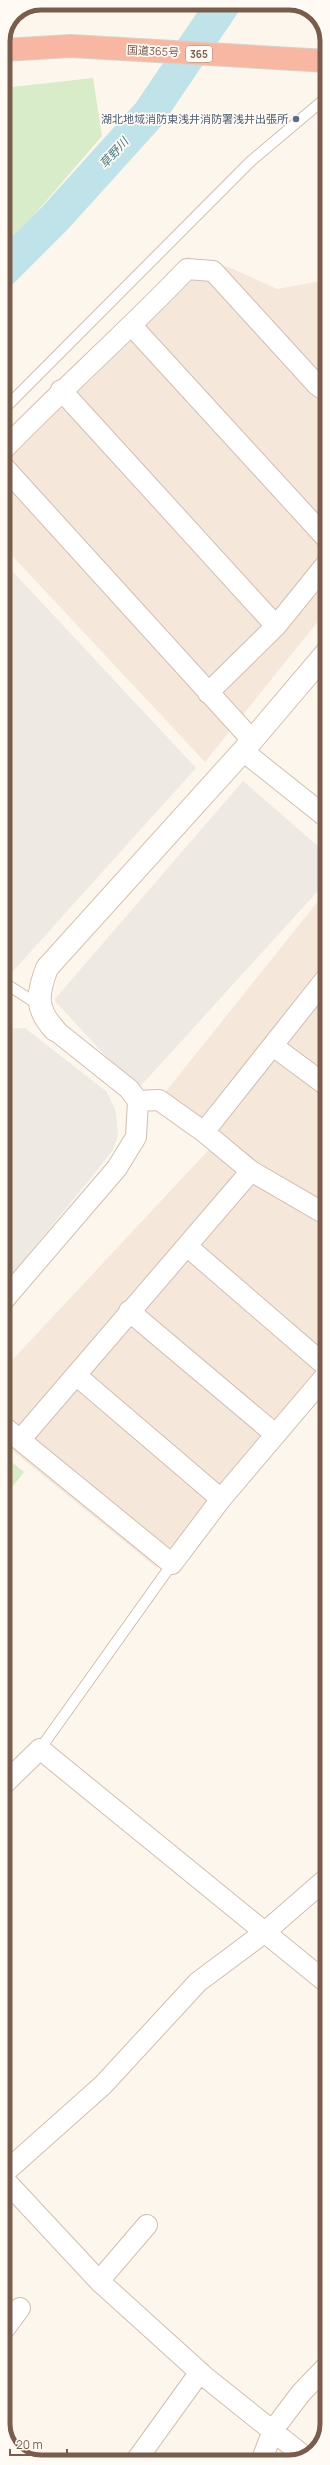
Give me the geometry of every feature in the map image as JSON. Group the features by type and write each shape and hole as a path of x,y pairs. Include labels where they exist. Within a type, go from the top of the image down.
{"highway":[{"name":"国道365号","path":"10,50 71,46 320,61"}],"street":[{"path":"10,443 61,390 132,326 187,269 213,271 320,380"},
{"path":"132,326 320,531"},
{"path":"61,390 276,626"},
{"path":"10,474 208,693 247,746 320,812"},
{"path":"208,693 276,626 320,572"},
{"path":"10,1293 118,1168 136,1137 138,1101 129,1090 55,1030 46,1020 39,1005 40,985 48,968 247,746 320,660"},
{"path":"204,1132 320,986"},
{"path":"272,1046 320,1081"},
{"path":"138,1101 159,1100 204,1132 251,1171 320,1211"},
{"path":"21,1440 77,1376 129,1311 188,1247 251,1171"},
{"path":"188,1247 320,1361"},
{"path":"129,1311 275,1434"},
{"path":"77,1376 221,1499"},
{"path":"10,1431 172,1564 221,1499 320,1382"},
{"path":"10,1778 40,1749 320,1977"},
{"path":"10,2168 103,2085 198,1982 265,1932 320,1884"},
{"path":"10,2186 99,2281 200,2372 300,2453"},
{"path":"99,2281 147,2225"},
{"path":"10,2322 20,2308"},
{"path":"140,2455 200,2372"},
{"path":"264,2455 273,2430 301,2394 320,2374"}],"lane":[{"path":"10,403 251,161 320,103"},
{"path":"10,986 39,1005"},
{"path":"40,1749 172,1564"}],"shaded area":[{"path":"188,257 231,268 277,289 320,281 320,619 205,762 10,553 10,427"},
{"path":"10,569 196,768 10,975"},
{"path":"243,781 320,848 320,889 137,1090 54,1000"},
{"path":"320,899 320,1204 159,1100"},
{"path":"25,1028 107,1092 116,1112 118,1135 113,1150 10,1277 10,1029"},
{"path":"216,1142 320,1207 320,1377 157,1568 10,1449 10,1363"}],"green space":[{"path":"93,78 102,136 10,243 10,87"},
{"path":"10,1461 24,1472 10,1490"}],"waterway":[{"name":"草野川","path":"10,263 55,218 149,114 219,10"}],"place":[{"name":"湖北地域消防東浅井消防署浅井出張所","path":"296,119"}]}
